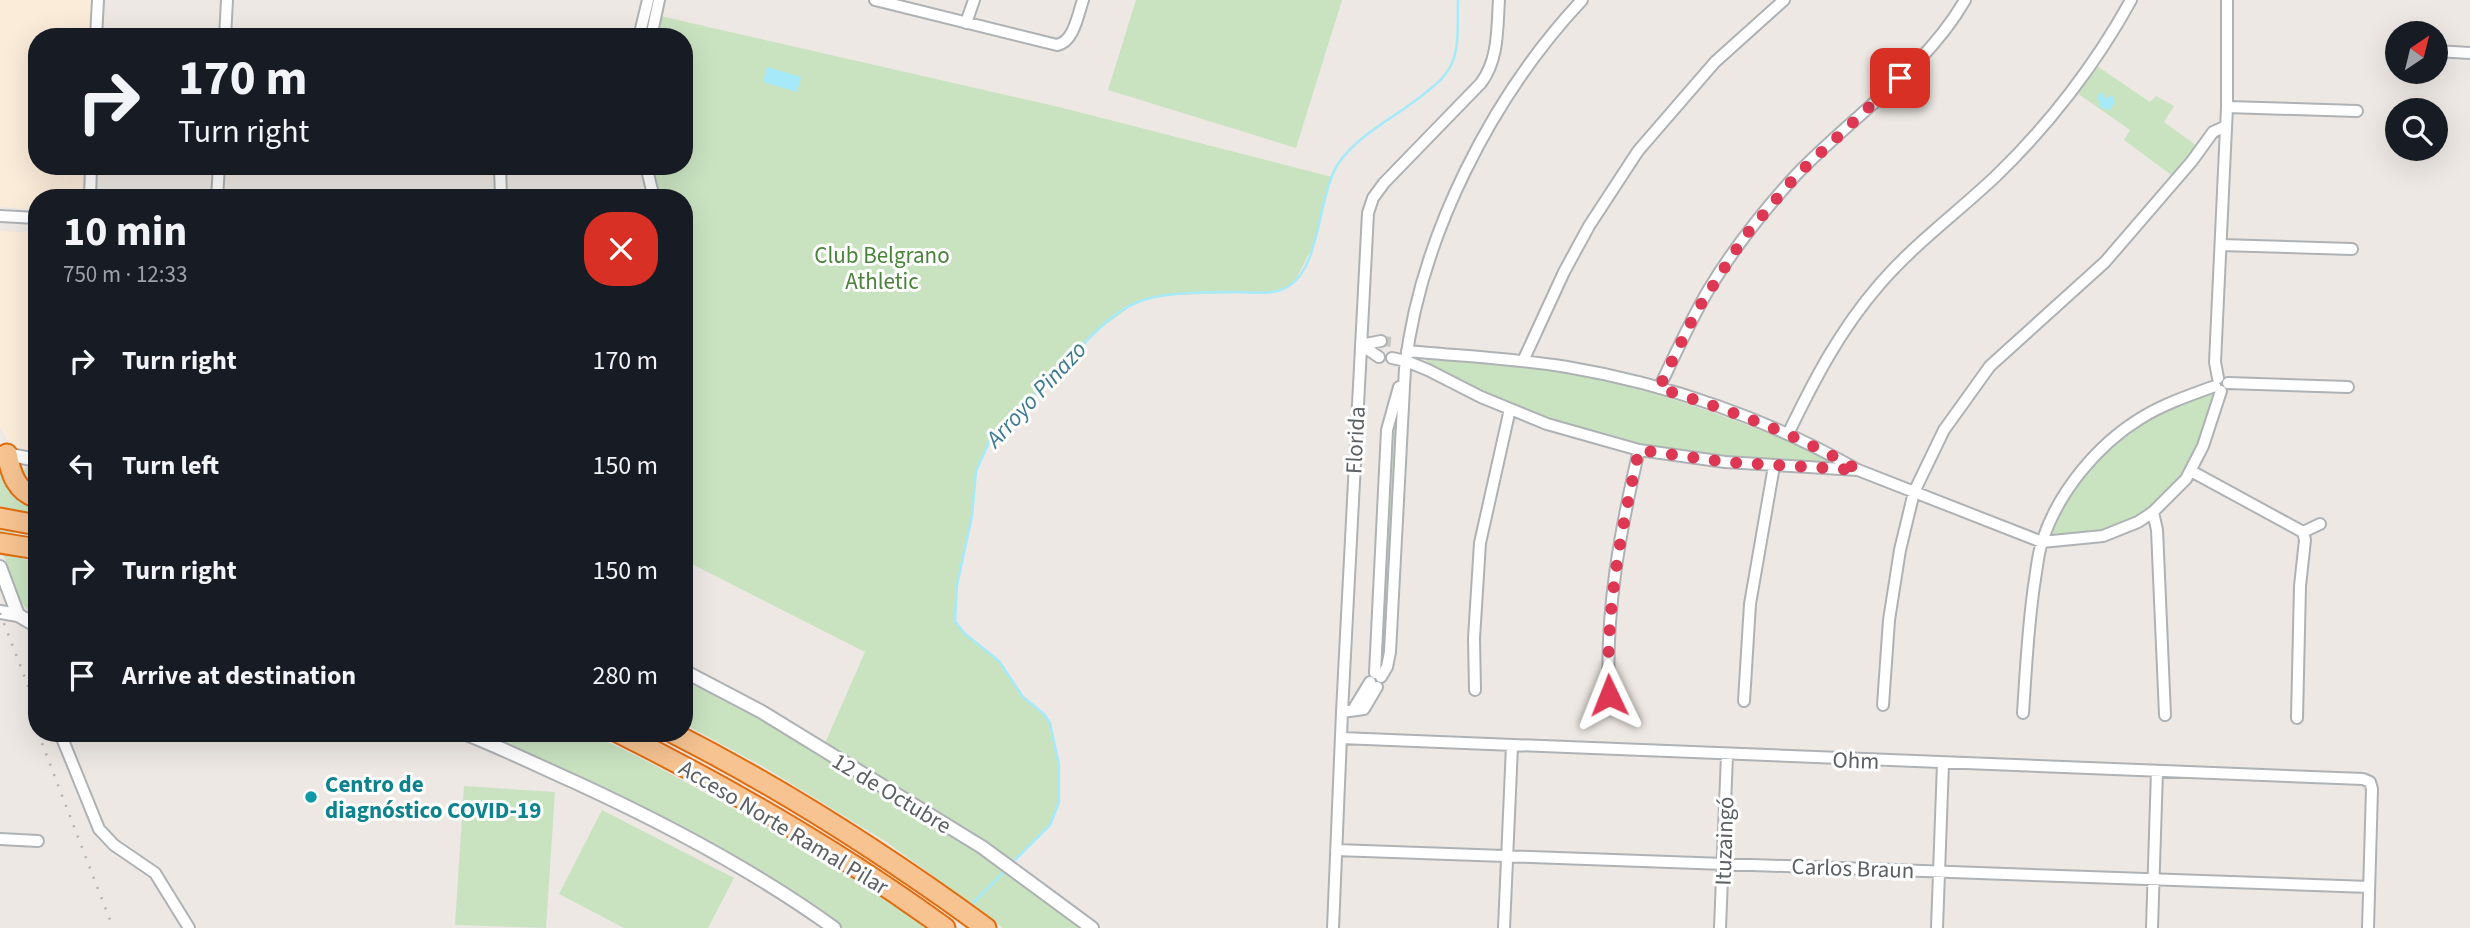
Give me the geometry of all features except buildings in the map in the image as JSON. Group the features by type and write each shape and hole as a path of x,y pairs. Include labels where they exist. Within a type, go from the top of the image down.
{"highway":[{"path":"2,449 13,479 28,494"},
{"path":"6,519 28,523"},
{"path":"0,543 28,548"},
{"name":"Acceso Norte Ramal Pilar","path":"637,742 783,821 865,872 945,928"},
{"name":"Acceso Norte Ramal Pilar","path":"690,742 823,817 986,928"}],"street":[{"path":"96,28 98,0"},
{"path":"225,28 227,0"},
{"path":"641,28 648,0"},
{"path":"653,28 659,0"},
{"path":"875,0 1048,43 1063,44 1073,28 1083,0"},
{"path":"966,23 974,0"},
{"name":"Florida","path":"1334,928 1341,738 1347,711 1366,232 1370,204 1384,183 1481,83 1489,71 1494,55 1499,0"},
{"path":"1347,711 1364,709 1376,680 1389,661 1406,356 1410,325 1432,253 1453,199 1496,116 1527,67 1582,0"},
{"path":"1523,361 1564,272 1589,226 1638,151 1715,62 1784,0"},
{"path":"1659,388 1696,312 1745,236 1815,156 1879,100 1909,69 1946,27 1965,0"},
{"path":"1788,434 1830,352 1866,301 1911,251 2022,150 2077,83 2117,26 2131,0"},
{"path":"1392,358 1406,356 1523,361 1581,370 1659,388 1734,412 1788,434 1858,470 2042,542 2102,536 2138,522 2175,491 2191,471 2203,446 2220,384 2216,362 2227,107 2227,0"},
{"path":"2448,52 2470,53"},
{"path":"2227,107 2357,111"},
{"path":"1883,705 1895,580 1914,492 1944,429 1990,366 2105,262 2192,161 2213,132 2226,126"},
{"path":"0,216 28,218"},
{"path":"2221,245 2352,249"},
{"path":"1361,345 1381,341"},
{"path":"1394,342 1406,356 1510,409 1583,435 1639,450 1688,458 1858,470"},
{"path":"1361,345 1379,357"},
{"path":"1376,680 1387,429 1406,356"},
{"path":"2023,713 2029,631 2042,542 2071,486 2091,459 2140,418 2181,398 2220,384 2348,387"},
{"path":"1475,690 1477,568 1494,473 1510,409"},
{"path":"2,449 28,457"},
{"path":"1609,695 1609,637 1615,573 1639,450"},
{"path":"1744,701 1750,604 1774,466"},
{"path":"2191,471 2303,532 2305,540 2300,586 2297,718"},
{"path":"2153,512 2157,530 2165,715"},
{"path":"2303,532 2320,524"},
{"path":"0,567 18,615"},
{"path":"0,612 18,615 28,621"},
{"path":"1377,660 1389,661"},
{"name":"12 de Octubre","path":"693,676 762,712 982,847 1091,928"},
{"name":"Ohm","path":"1341,738 2362,779 2370,782 2372,789 2369,887"},
{"path":"64,742 99,829 114,845 155,873 189,928"},
{"path":"485,742 666,826 776,888 834,928"},
{"path":"1504,928 1512,746"},
{"name":"Ituzaingó","path":"1720,928 1727,755"},
{"path":"1937,928 1943,763"},
{"path":"2152,928 2157,771"},
{"path":"0,839 38,841"},
{"name":"Carlos Braun","path":"1336,850 2369,887"},
{"path":"2368,928 2369,887"}],"shaded area":[{"path":"0,0 98,0 96,28 28,28 28,175 91,175 90,189 28,189 28,209 0,207"},
{"path":"0,231 28,233 28,451 11,447 0,427"}],"green space":[{"path":"1136,0 1342,0 1296,148 1108,90"},
{"name":"Club Belgrano Athletic","path":"656,15 1059,107 1332,177 1312,248 1294,283 1287,288 1268,292 1175,295 1146,299 1131,306 1089,337 990,440 976,471 972,516 957,585 955,621 964,633 999,661 1023,697 1044,714 1050,723 1059,765 1059,802 1050,825 1009,866 822,750 865,652 693,565 693,189 652,189 648,175 693,175 693,28 653,28"},
{"path":"2097,66 2150,102 2156,96 2174,106 2164,122 2197,146 2174,177 2124,140 2130,130 2077,93"},
{"path":"1425,359 1513,363 1558,370 1647,391 1815,450 1836,464 1709,457 1634,446 1555,423 1431,367"},
{"path":"2217,391 2201,443 2183,476 2143,515 2111,530 2053,538 2049,529 2063,505 2079,482 2118,441 2164,410"},
{"path":"1393,422 1397,423 1397,429 1388,656 1384,659 1381,656 1387,486"},
{"path":"0,466 28,494 28,513 7,510 23,559 28,560 28,611 20,600 0,546"},
{"path":"28,467 28,482 19,473"},
{"path":"693,682 796,739 981,852 1083,928 1003,928 888,843 764,767 693,729"},
{"path":"494,742 608,742 767,828 849,876 928,928 842,928 778,883 715,845"},
{"path":"464,786 555,792 546,928 455,925"},
{"path":"602,810 734,878 708,928 624,928 559,894"}],"water":[{"path":"767,67 801,77 797,92 763,82"},
{"path":"2102,92 2105,99 2112,95 2115,102 2110,110 2101,108 2097,96"}],"waterway":[{"name":"Arroyo Pinazo","path":"1012,863 1050,825 1059,802 1059,765 1050,723 1044,714 1023,697 999,661 964,633 955,621 957,585 972,516 976,471 990,440 1109,319 1134,304 1179,294 1270,292 1289,286 1307,263 1331,177 1346,153 1378,126 1424,94 1450,68 1457,40 1458,0"},
{"name":"Arroyo Pinazo","path":"970,906 1005,871"}],"tunnel":[{"path":"1381,341 1394,342"}],"railway":[{"path":"0,613 28,686"},
{"path":"41,742 113,928"}],"place":[{"name":"Centro de diagnóstico COVID-19","path":"311,797"}],"route":[{"path":"1609,695 1609,637 1618,548 1639,450 1725,462 1858,470 1788,434 1734,412 1659,388 1696,312 1745,236 1796,176 1900,78"}]}
